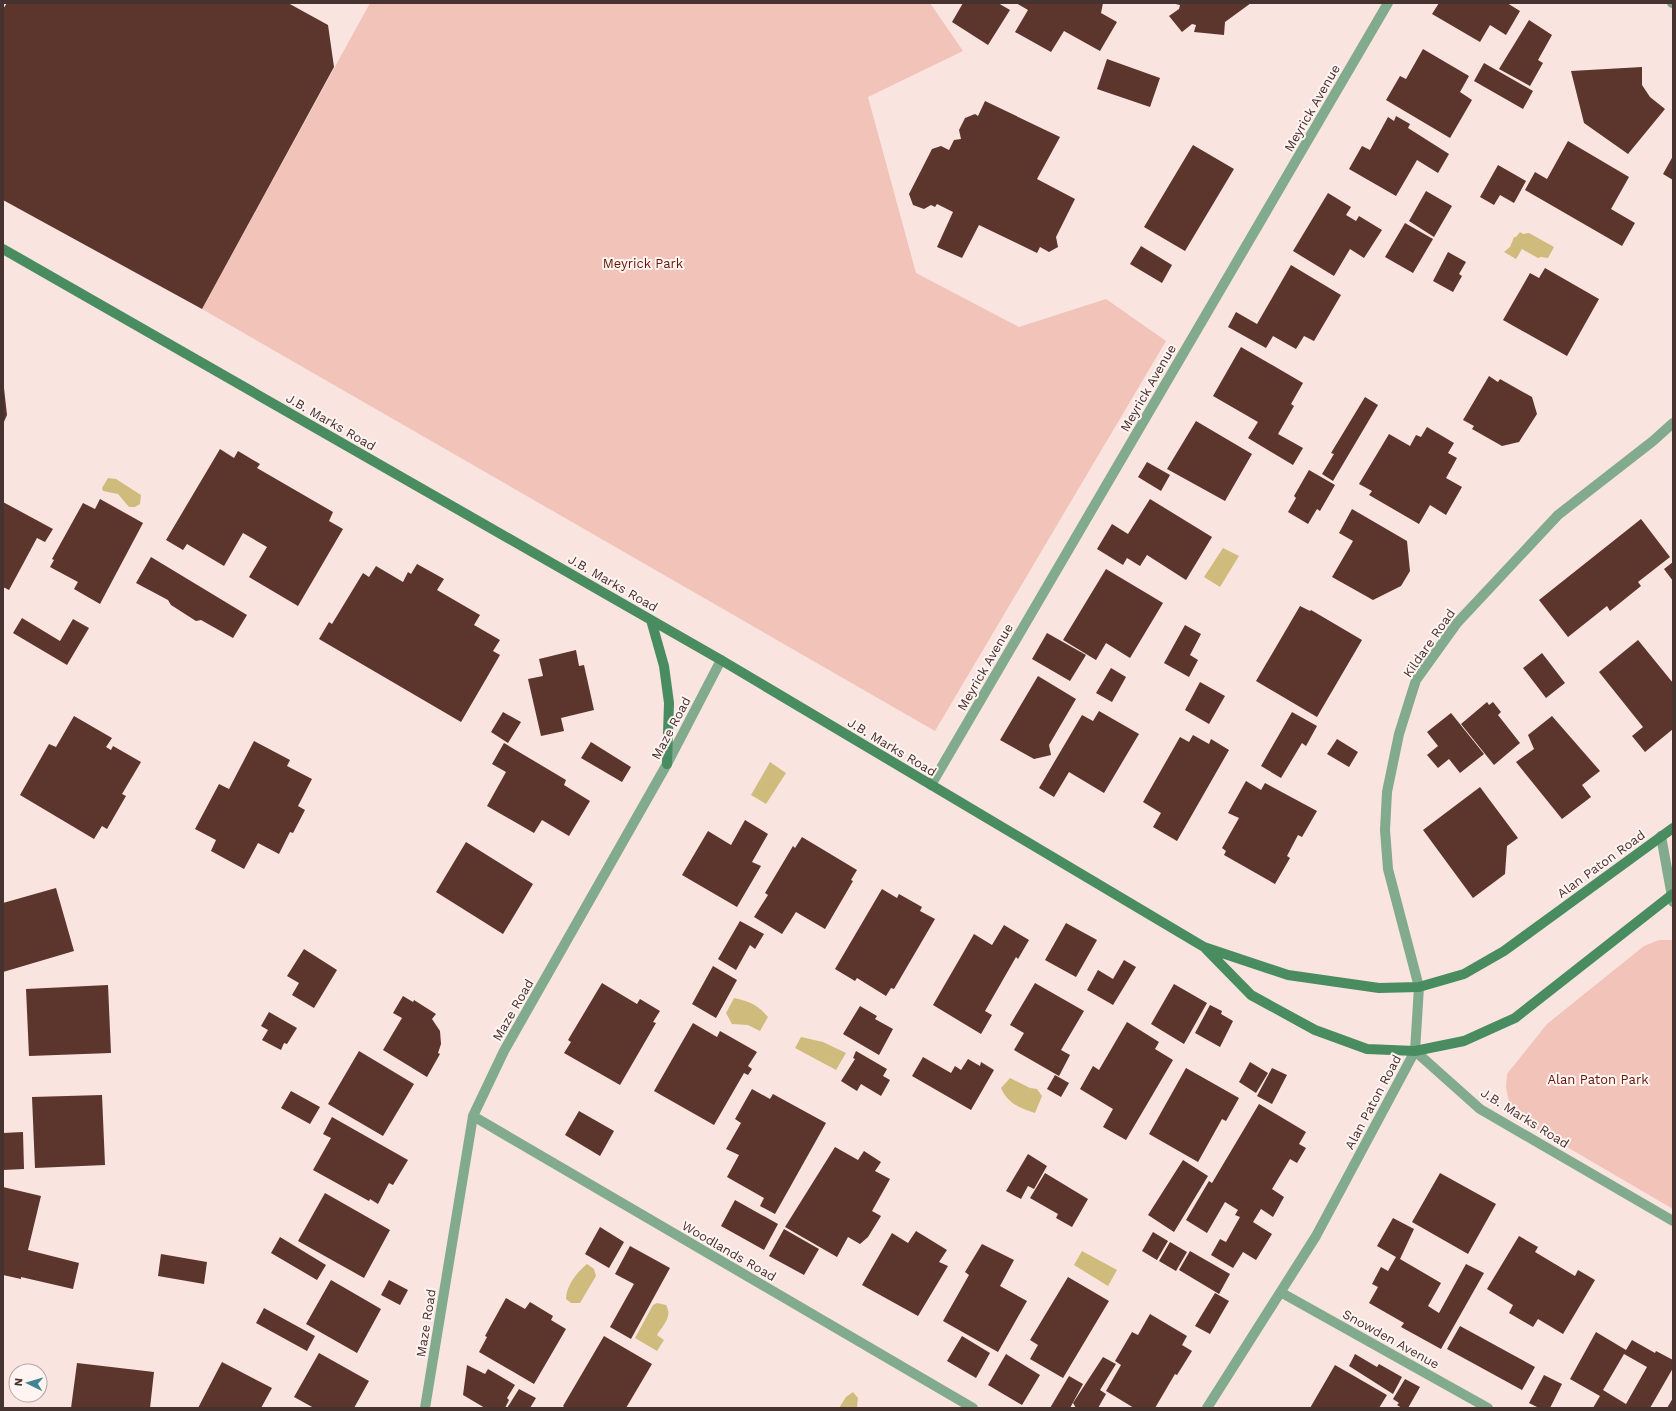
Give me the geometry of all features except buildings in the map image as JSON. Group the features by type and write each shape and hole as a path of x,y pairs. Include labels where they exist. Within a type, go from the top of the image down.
{"street":[{"name":"Meyrick Avenue","path":"931,785 1388,3"},
{"name":"J.B. Marks Road","path":"3,249 721,660 1204,947 1288,975 1379,988 1419,986"},
{"name":"Kildare Road","path":"1415,1051 1419,986 1388,869 1384,830 1387,792 1399,734 1416,680 1457,623 1558,515 1653,441 1673,423"},
{"path":"651,620 664,666 669,703 667,764"},
{"name":"Maze Road","path":"425,1408 473,1116 504,1050 667,764 721,660"},
{"name":"Alan Paton Road","path":"1419,986 1464,974 1504,951 1673,828"},
{"path":"1661,836 1672,897"},
{"name":"Alan Paton Road","path":"1207,1408 1282,1293 1316,1236 1415,1051 1464,1041 1515,1018 1672,897"},
{"name":"J.B. Marks Road","path":"1204,947 1251,995 1315,1030 1368,1049 1415,1051 1480,1109 1673,1221"},
{"name":"Woodlands Road","path":"473,1116 973,1408"},
{"name":"Snowden Avenue","path":"1282,1293 1488,1408"}],"green space":[{"name":"Meyrick Park","path":"370,3 930,3 963,51 868,97 916,273 1019,327 1106,299 1166,341 935,731 202,309"},
{"name":"Alan Paton Park","path":"1659,940 1673,940 1673,1209 1538,1130 1521,1116 1509,1101 1506,1088 1507,1074 1547,1024 1644,946"}],"shaded area":[{"path":"1520,232 1523,234 1529,233 1554,247 1548,258 1538,258 1522,249 1516,259 1504,252 1510,247 1514,237 1516,237"},
{"path":"108,478 116,479 141,495 140,504 135,507 129,507 118,494 103,491 102,488"},
{"path":"1223,548 1239,556 1220,587 1204,577"},
{"path":"770,762 786,773 766,804 751,795"},
{"path":"734,998 753,1004 761,1009 768,1017 760,1031 748,1025 732,1024 726,1013"},
{"path":"801,1037 823,1042 846,1053 836,1070 795,1048"},
{"path":"1010,1078 1030,1088 1037,1089 1042,1096 1035,1113 1015,1105 1007,1098 1001,1088"},
{"path":"1082,1251 1117,1270 1108,1286 1074,1265"},
{"path":"587,1264 594,1269 596,1276 580,1303 571,1303 566,1299 566,1294 570,1284 576,1275"},
{"path":"657,1303 666,1305 668,1309 668,1317 657,1335 664,1340 657,1351 635,1338 653,1305"},
{"path":"853,1392 858,1398 857,1408 839,1408 846,1397"}]}
